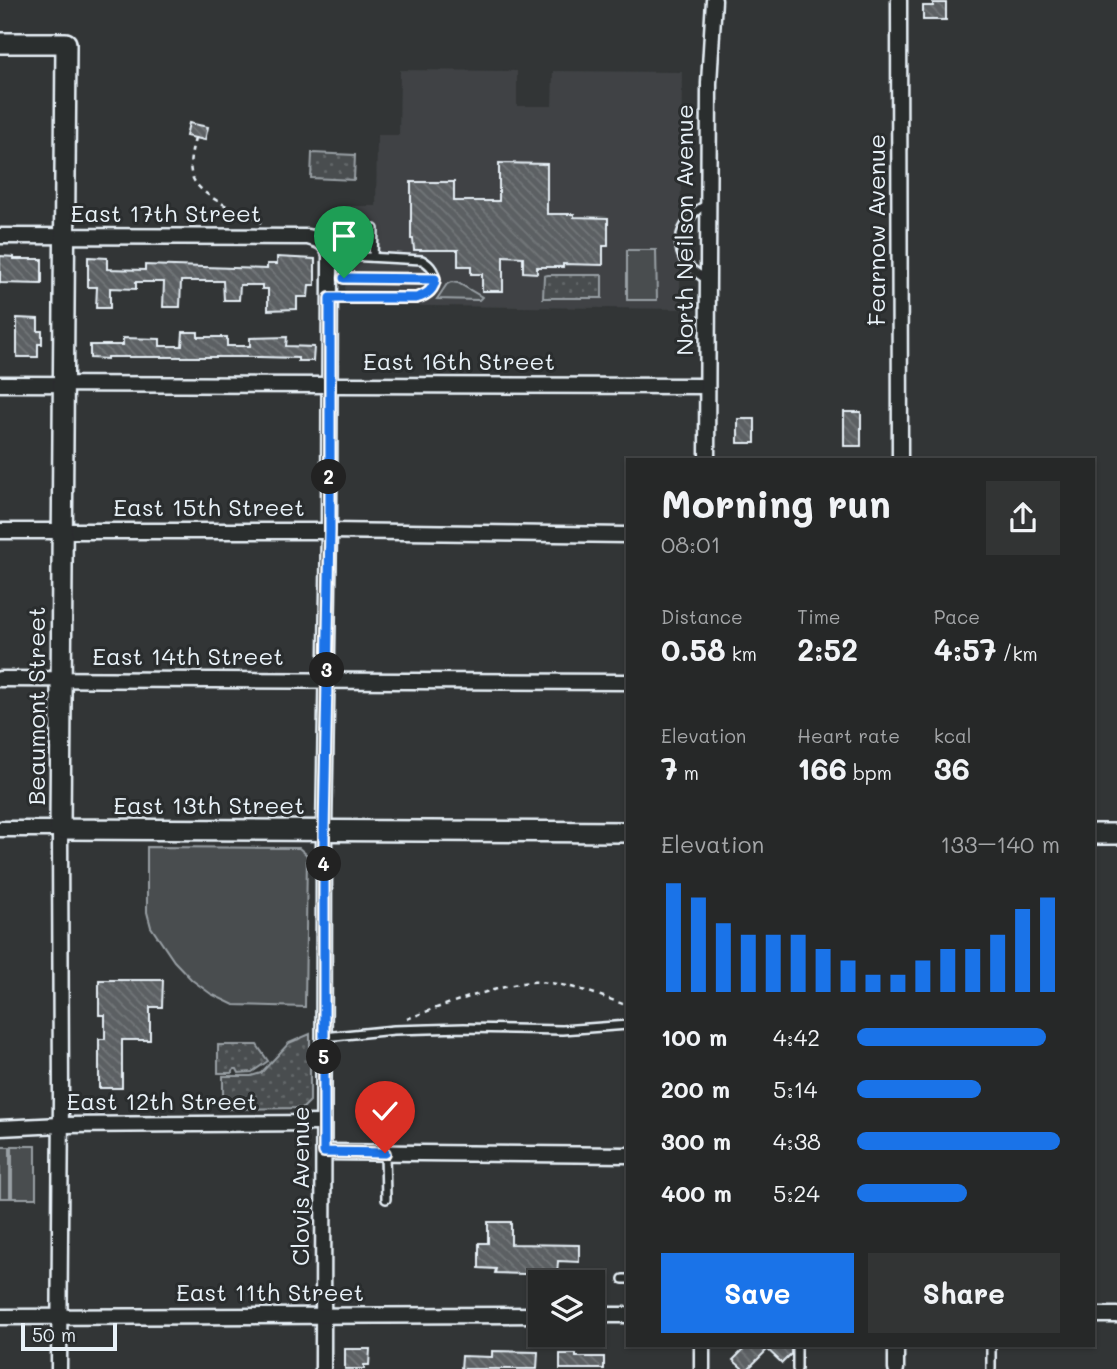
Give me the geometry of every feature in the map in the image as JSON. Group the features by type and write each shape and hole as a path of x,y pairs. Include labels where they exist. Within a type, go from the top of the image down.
{"street":[{"name":"North Neilson Avenue","path":"707,458 709,83 714,0"},
{"name":"Fearnow Avenue","path":"899,0 900,458"},
{"name":"Beaumont Street","path":"0,43 74,43 64,236 59,1369"},
{"name":"East 17th Street","path":"0,236 308,237 318,240 329,251"},
{"name":"Clovis Avenue","path":"323,1369 324,831 330,531 329,251"},
{"name":"East 16th Street","path":"0,384 707,386"},
{"name":"East 15th Street","path":"0,531 626,535"},
{"name":"East 14th Street","path":"0,679 626,682"},
{"name":"East 13th Street","path":"0,829 626,832"},
{"path":"1095,834 1117,834"},
{"name":"East 12th Street","path":"0,1128 61,1125 324,1124"},
{"path":"324,1152 626,1155"},
{"name":"East 11th Street","path":"0,1317 528,1315"},
{"path":"605,1315 626,1315"},
{"path":"1095,1315 1117,1315"},
{"path":"702,1347 702,1369"},
{"path":"896,1347 896,1369"}],"lane":[{"path":"708,203 696,209 687,220 681,233 680,245 682,256 688,265 708,281"},
{"path":"373,257 374,229"},
{"path":"329,251 422,260 433,269 435,279 431,290 416,298 330,298"},
{"path":"324,1037 394,1030 562,1030 626,1025"},
{"path":"385,1153 386,1199"},
{"path":"797,1347 797,1369"},
{"path":"991,1347 991,1369"}],"path":[{"path":"195,138 191,167 198,186 229,208 260,220 260,225"},
{"path":"344,278 435,279"},
{"path":"375,1032 475,994 528,982 572,987 626,1005"},
{"path":"111,1088 111,1098"}],"shaded area":[{"path":"400,70 517,71 517,106 552,106 553,71 682,72 680,309 345,305 346,206 376,206 377,135 399,135"},
{"path":"312,153 355,155 354,180 311,178"},
{"path":"627,250 656,250 657,300 627,300"},
{"path":"602,275 602,298 543,298 544,276"},
{"path":"451,282 458,283 482,297 479,300 437,299"},
{"path":"147,847 299,848 307,855 305,1007 234,1005 211,994 192,980 174,961 151,927 147,912"},
{"path":"310,1034 310,1101 303,1108 223,1109 223,1076 251,1076 261,1073 289,1043"},
{"path":"218,1045 257,1045 268,1061 252,1072 239,1073 234,1069 232,1073 218,1073"},
{"path":"12,1146 36,1146 36,1198 12,1198"},
{"path":"0,1147 10,1147 10,1198 0,1198"}],"building":[{"path":"933,3 946,3 946,20 923,20 923,6 933,6"},
{"path":"189,123 208,127 205,140 186,136"},
{"path":"499,163 547,164 547,214 608,218 608,246 603,246 603,265 563,264 563,267 537,267 537,273 523,272 523,257 503,256 503,291 482,291 482,274 471,274 471,266 458,266 458,250 414,250 411,239 411,182 454,182 454,201 499,201"},
{"path":"0,256 42,259 42,284 0,283"},
{"path":"88,257 107,258 107,269 145,270 145,265 267,269 267,264 277,264 277,257 315,259 315,285 309,285 308,297 297,297 297,309 268,310 268,289 262,289 262,285 240,285 239,300 224,300 223,281 181,281 180,307 163,307 164,282 136,282 136,289 110,288 110,308 96,308 97,287 88,287"},
{"path":"17,318 38,319 42,344 38,344 38,357 17,357"},
{"path":"183,332 198,332 198,337 227,337 227,346 250,346 250,338 287,337 286,346 314,347 313,361 259,357 90,358 90,345 123,345 123,338 160,339 160,346 182,346"},
{"path":"844,412 861,412 861,446 844,446"},
{"path":"738,419 755,419 755,443 738,443"},
{"path":"99,980 163,980 162,1007 150,1007 150,1040 122,1040 122,1088 99,1088 99,1039 105,1039 105,1015 99,1015"},
{"path":"488,1222 511,1222 511,1244 579,1245 579,1262 558,1261 557,1270 528,1270 528,1274 495,1273 496,1269 479,1268 479,1243 488,1243"},
{"path":"746,1347 762,1347 766,1351 748,1369 743,1369 733,1360"},
{"path":"765,1347 791,1347 791,1354 782,1363"},
{"path":"345,1349 370,1349 369,1365 364,1365 364,1369 345,1369"},
{"path":"492,1351 538,1352 537,1369 461,1369 462,1356 492,1357"},
{"path":"560,1354 604,1357 604,1369 560,1369"}],"route":[{"path":"344,278 435,279 431,290 422,297 330,298 330,531 324,831 324,1152 385,1153"}]}
